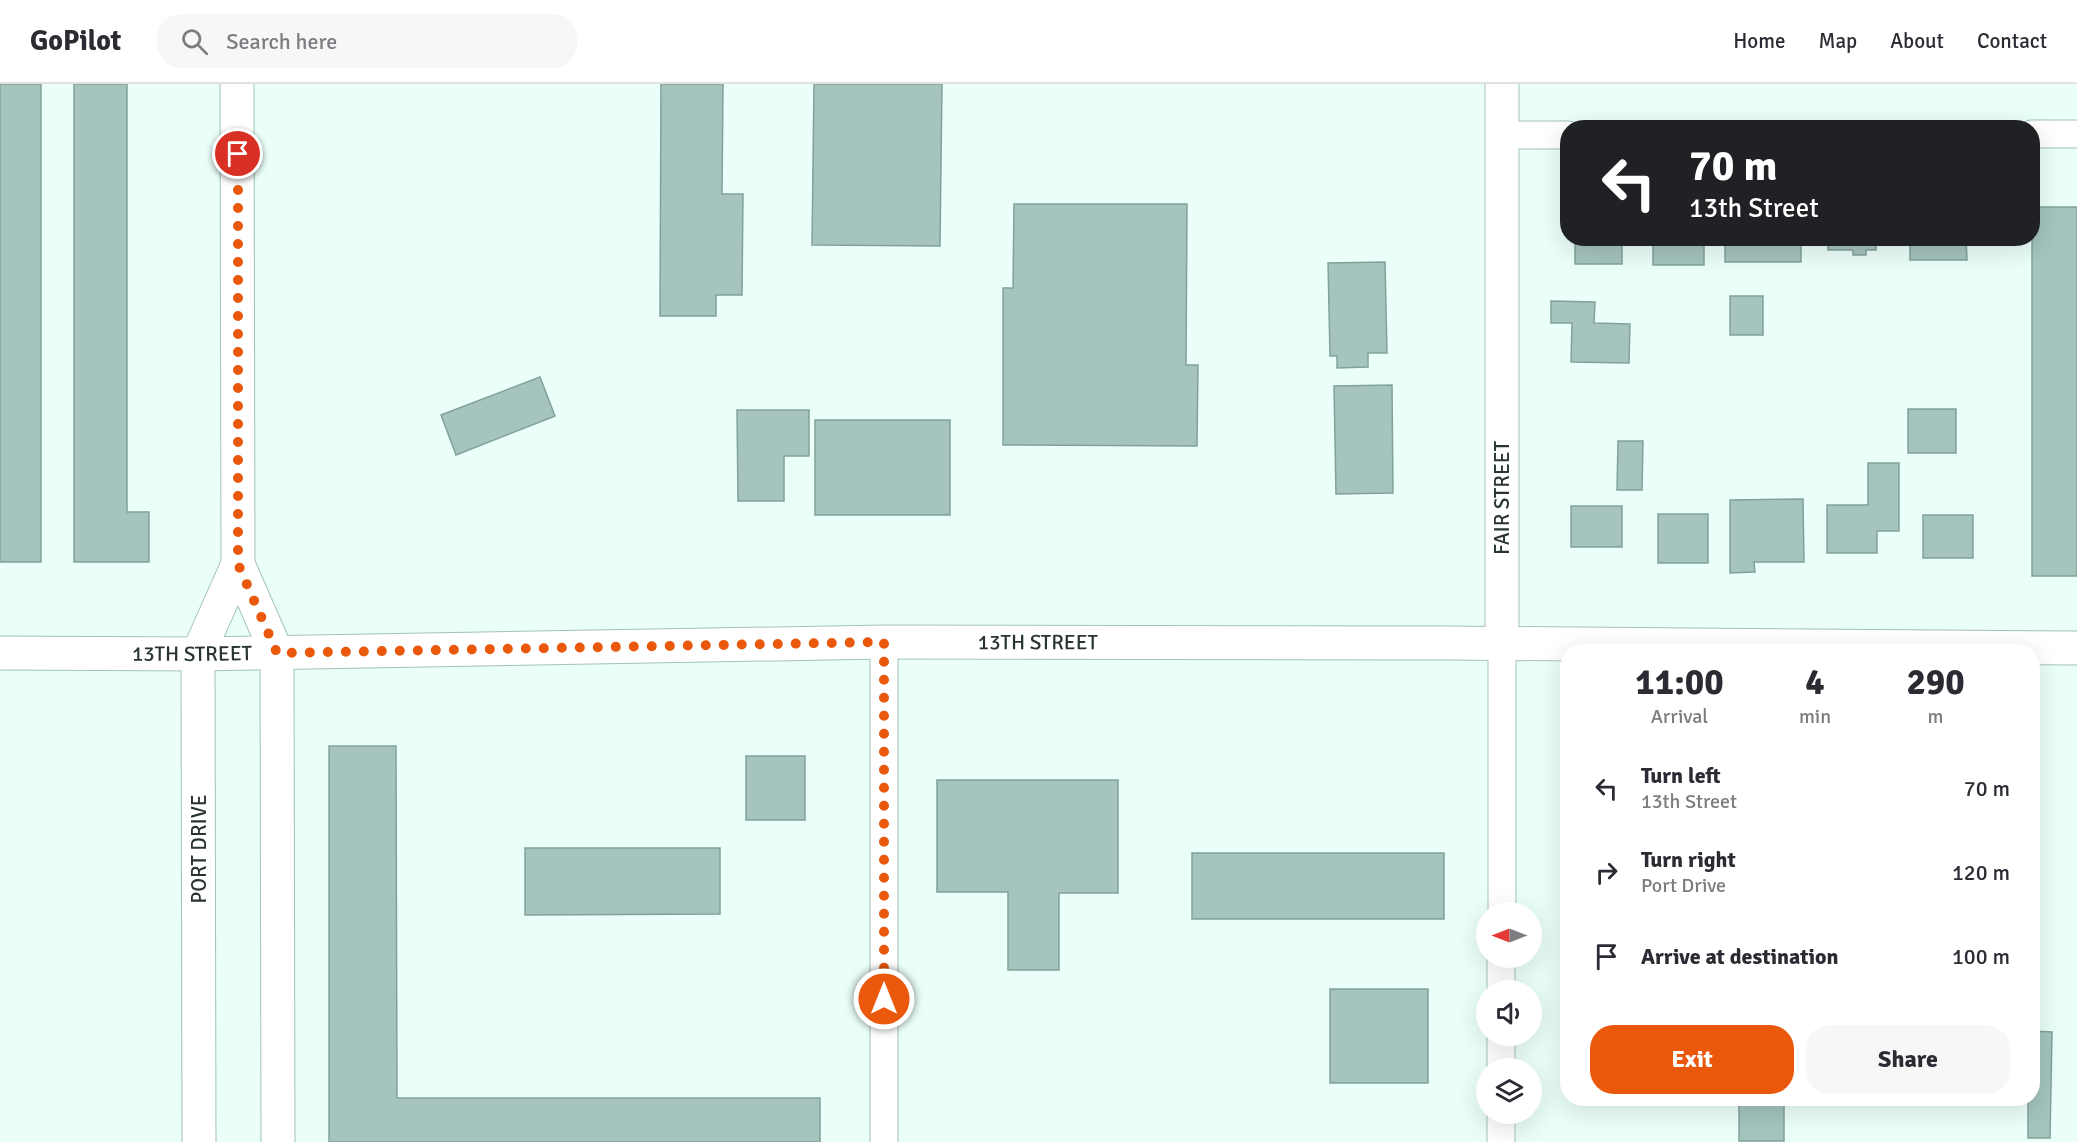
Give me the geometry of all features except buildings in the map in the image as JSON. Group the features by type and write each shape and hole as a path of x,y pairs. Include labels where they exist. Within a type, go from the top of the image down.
{"street":[{"name":"PORT DRIVE","path":"237,84 238,564 277,653 278,1142"},
{"name":"FAIR STREET","path":"1502,84 1502,902"},
{"path":"2040,134 2077,134"},
{"path":"1502,135 1560,135"},
{"name":"PORT DRIVE","path":"199,1142 198,654 238,564"},
{"path":"884,642 884,1142"},
{"name":"13TH STREET","path":"0,652 198,654 884,642 1560,644"},
{"name":"13TH STREET","path":"2040,648 2077,648"},
{"path":"1501,1124 1501,1142"}],"route":[{"path":"238,154 238,564 277,653 884,642 884,999"}]}
